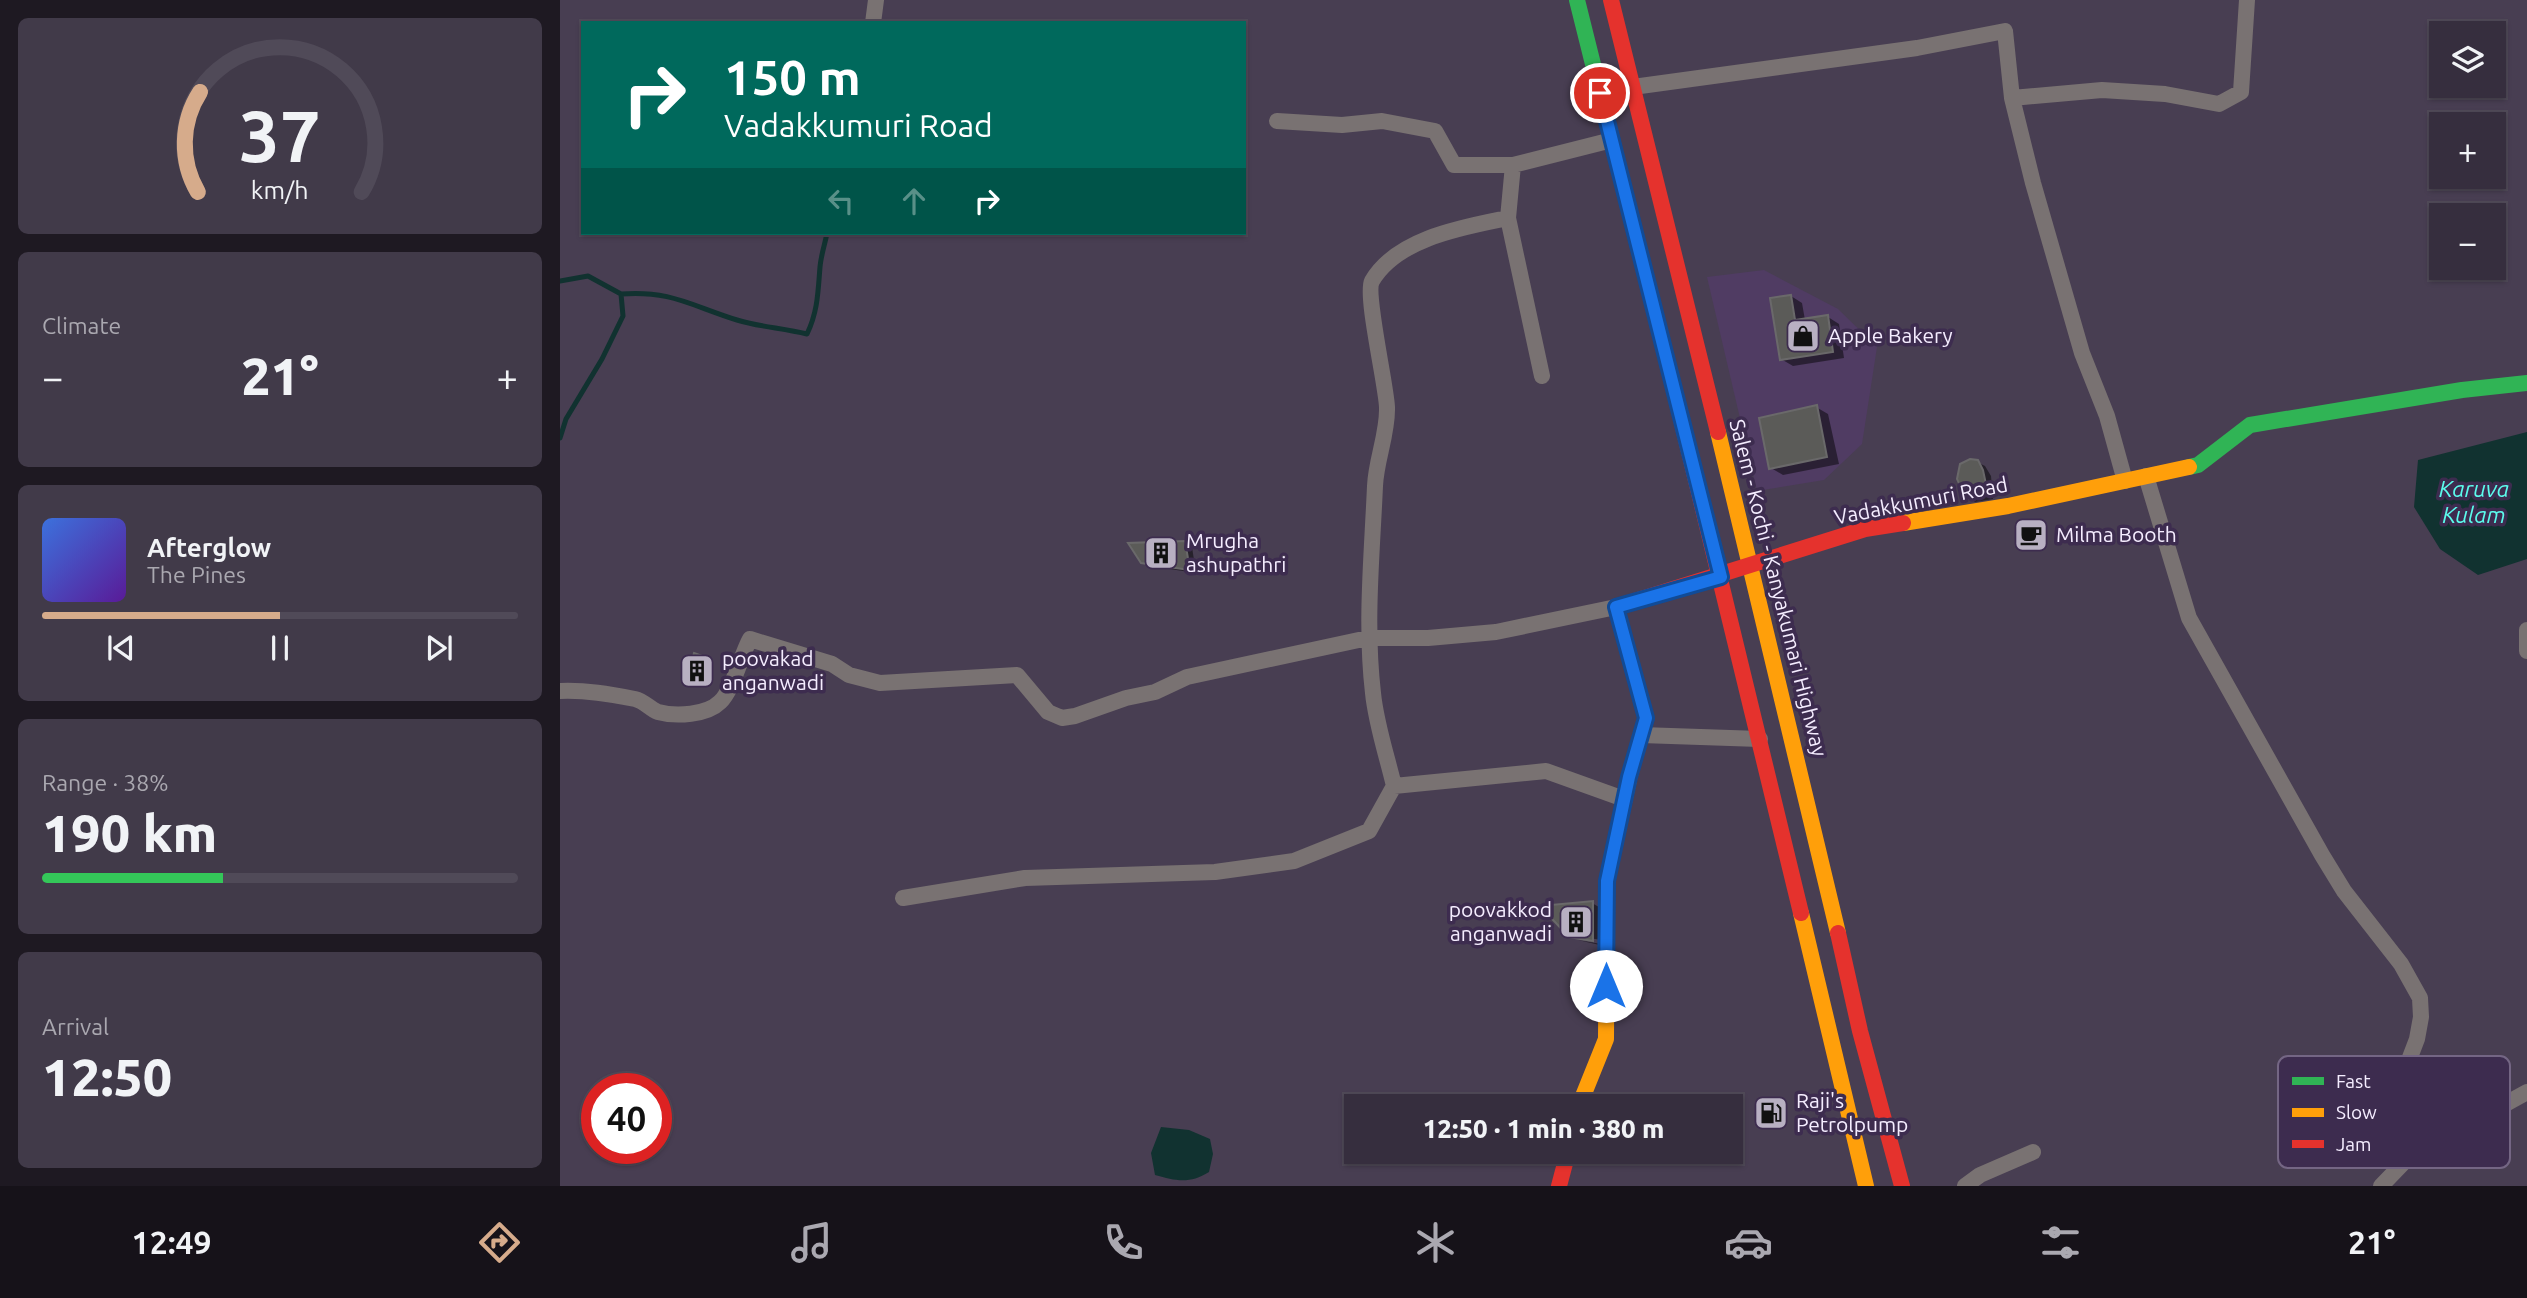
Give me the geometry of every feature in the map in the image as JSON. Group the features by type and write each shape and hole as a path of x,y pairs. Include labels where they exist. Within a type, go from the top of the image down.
{"main road":[{"path":"1577,0 1721,577 1866,1186"},
{"name":"Salem - Kochi - Kanyakumari Highway","path":"1611,0 1752,566 1860,1031 1902,1186"},
{"name":"Vadakkumuri Road","path":"1616,607 1721,577 1865,529 2008,506 2198,465 2250,425 2462,390 2527,383"},
{"path":"1584,1094 1606,1039 1607,881 1624,799 1646,718 1616,607"},
{"path":"1559,1186 1565,1164"}],"street":[{"path":"873,21 876,0"},
{"path":"2012,97 2102,90 2165,94 2219,104 2241,92 2247,0"},
{"path":"1633,87 1917,48 2005,31 2012,97 2082,353 2107,416 2125,481"},
{"path":"1277,121 1395,124 1435,131 1454,165 1513,165 1612,140"},
{"path":"1513,165 1508,218 1542,376"},
{"path":"902,898 1025,878 1215,872 1294,861 1369,831 1394,786 1373,696 1368,638 1376,474 1387,411 1383,364 1370,296 1372,282 1402,251 1448,230 1508,218"},
{"path":"2146,476 2189,618 2329,867 2344,891 2401,964 2420,998 2421,1017 2411,1056"},
{"path":"560,691 593,690 640,700 656,712 672,715 702,712 719,703 727,692 738,659 750,639 812,657 849,675 880,683 1017,675 1048,712 1062,718 1155,692 1186,677 1368,638 1428,638 1496,632 1616,607"},
{"path":"2527,630 2527,651"},
{"path":"1641,735 1760,739"},
{"path":"1394,786 1546,771 1624,799"},
{"path":"2510,1101 2527,1092"},
{"path":"1965,1186 1980,1175 2032,1152"},
{"path":"2381,1186 2398,1168"}],"shaded area":[{"path":"1764,270 1838,309 1877,347 1862,444 1824,480 1757,491 1707,277"}],"water":[{"name":"Karuva Kulam","path":"2527,432 2527,559 2478,575 2440,549 2414,507 2418,460"},
{"path":"1161,1127 1189,1130 1210,1139 1213,1154 1209,1172 1183,1180 1155,1175 1151,1153"}],"building":[{"name":"Apple Bakery","path":"1791,295 1795,320 1828,315 1833,352 1780,360 1770,298"},
{"path":"1817,405 1827,457 1769,469 1759,418"},
{"path":"1970,459 1978,460 1987,489 1986,495 1966,499 1957,479 1960,464"},
{"name":"Mrugha ashupathri","path":"1185,541 1190,570 1141,563 1128,543"},
{"name":"poovakad anganwadi","path":"694,653 708,658 701,680 688,676"},
{"name":"poovakkod anganwadi","path":"1593,901 1593,941 1569,937 1540,906"}],"waterway":[{"path":"621,294 638,293 667,297 746,322 807,334 815,309 827,235"},
{"path":"560,281 588,276 621,294 623,316 602,359 566,419 560,438"}],"traffic: fast":[{"path":"1577,0 1666,357"},
{"path":"2189,467 2198,465 2250,425 2462,390 2527,383"}],"traffic: slow":[{"path":"1718,432 1838,933"},
{"path":"1903,523 2008,506 2189,467"},
{"path":"1584,1094 1606,1039 1607,881 1629,779"},
{"path":"1801,913 1866,1186"}],"traffic: jam":[{"path":"1611,0 1718,432"},
{"path":"1666,357 1801,913"},
{"path":"1629,779 1646,718 1616,607 1865,529 1903,523"},
{"path":"1838,933 1860,1031 1902,1186"},
{"path":"1559,1186 1565,1164"}],"place":[{"name":"Apple Bakery","path":"1803,336"},
{"name":"Milma Booth","path":"2031,535"},
{"name":"Mrugha ashupathri","path":"1161,553"},
{"name":"poovakad anganwadi","path":"697,671"},
{"name":"poovakkod anganwadi","path":"1576,922"},
{"name":"Raji's Petrolpump","path":"1771,1113"}],"route":[{"path":"1600,93 1721,577 1616,607 1646,718 1629,777 1607,881 1606,986"}]}
